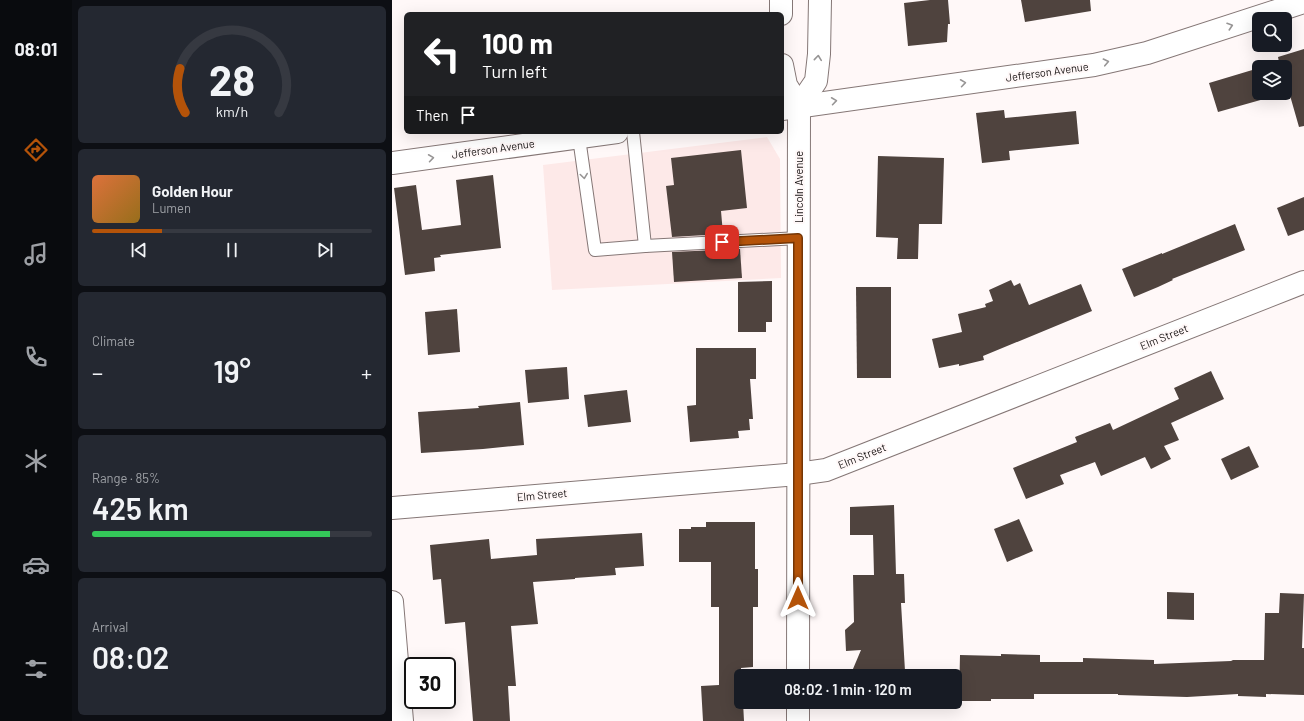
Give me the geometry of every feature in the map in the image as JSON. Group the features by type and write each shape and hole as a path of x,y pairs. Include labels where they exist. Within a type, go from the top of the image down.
{"street":[{"path":"781,0 781,12"},
{"path":"790,107 816,81 819,54 820,0"},
{"name":"Jefferson Avenue","path":"790,107 1094,65 1147,53 1304,2"},
{"path":"784,74 790,107"},
{"name":"Lincoln Avenue","path":"790,107 798,238 798,669"},
{"name":"Jefferson Avenue","path":"392,164 605,134"},
{"name":"Elm Street","path":"392,508 798,474 826,470 1304,282"},
{"path":"392,602 402,721"},
{"path":"798,709 798,721"}],"lane":[{"path":"634,134 645,246"},
{"path":"579,138 595,250 798,238"}],"shaded area":[{"path":"767,137 780,159 781,278 552,290 543,165"}],"building":[{"path":"930,0 948,0 950,24 948,24 947,42 908,46 904,3"},
{"path":"1021,0 1090,0 1091,11 1025,22"},
{"path":"1304,49 1304,126 1299,127 1291,100 1292,60 1279,60 1278,57"},
{"path":"1252,70 1252,100 1261,100 1218,112 1209,83"},
{"path":"1004,110 1005,118 1076,111 1079,144 1009,151 1010,160 982,163 976,113"},
{"path":"741,150 747,208 721,211 723,234 672,237 666,186 674,185 671,158"},
{"path":"878,156 944,158 942,224 919,224 918,259 897,259 898,238 876,237"},
{"path":"493,175 501,248 440,255 441,257 434,258 435,271 405,275 394,188 416,185 422,230 461,225 456,180"},
{"path":"1304,197 1304,230 1288,236 1277,208"},
{"path":"1235,224 1245,250 1172,279 1173,280 1134,297 1122,269"},
{"path":"740,249 742,278 674,282 672,252"},
{"path":"1011,280 1014,286 1020,283 1029,305 1081,284 1092,311 983,356 984,360 959,366 959,364 939,368 932,339 962,332 958,314 986,307 985,304 993,301 989,290"},
{"path":"772,281 772,322 766,322 766,332 738,332 738,282"},
{"path":"856,287 891,287 891,378 857,378"},
{"path":"457,309 460,352 428,355 425,312"},
{"path":"696,348 756,348 756,379 750,379 753,419 749,419 750,430 738,431 739,438 690,442 687,406 696,405"},
{"path":"567,367 569,399 528,403 525,370"},
{"path":"1211,371 1224,399 1171,423 1179,440 1164,446 1171,459 1151,469 1145,457 1101,476 1095,462 1060,475 1064,484 1026,499 1013,468 1077,442 1075,437 1110,423 1113,430 1179,399 1174,388"},
{"path":"627,390 631,422 588,427 584,395"},
{"path":"520,402 524,445 421,453 418,412 479,408 478,406"},
{"path":"1249,446 1259,467 1231,480 1221,459"},
{"path":"894,505 896,574 904,574 905,603 901,603 905,669 853,669 861,650 846,651 845,630 854,622 853,575 874,575 873,535 850,535 850,507"},
{"path":"1019,519 1033,551 1007,562 994,529"},
{"path":"706,522 755,522 755,569 758,569 758,607 753,607 753,667 734,669 734,709 743,709 744,721 703,721 701,686 719,685 719,607 711,607 711,562 679,562 679,529 706,527"},
{"path":"642,533 644,566 615,568 616,575 533,582 538,624 511,626 516,686 508,686 510,721 473,721 465,622 445,624 441,579 433,580 430,545 489,539 491,559 537,555 536,539"},
{"path":"1167,592 1194,593 1194,620 1167,619"},
{"path":"1280,593 1304,594 1302,648 1304,648 1304,695 1266,694 1266,697 1238,696 1238,694 1187,697 1118,694 1034,694 1034,699 962,701 962,669 960,669 960,655 1040,655 1040,662 1083,662 1083,658 1154,660 1154,664 1264,660 1265,613 1279,613"}],"route":[{"path":"722,242 798,238 798,598"}]}
